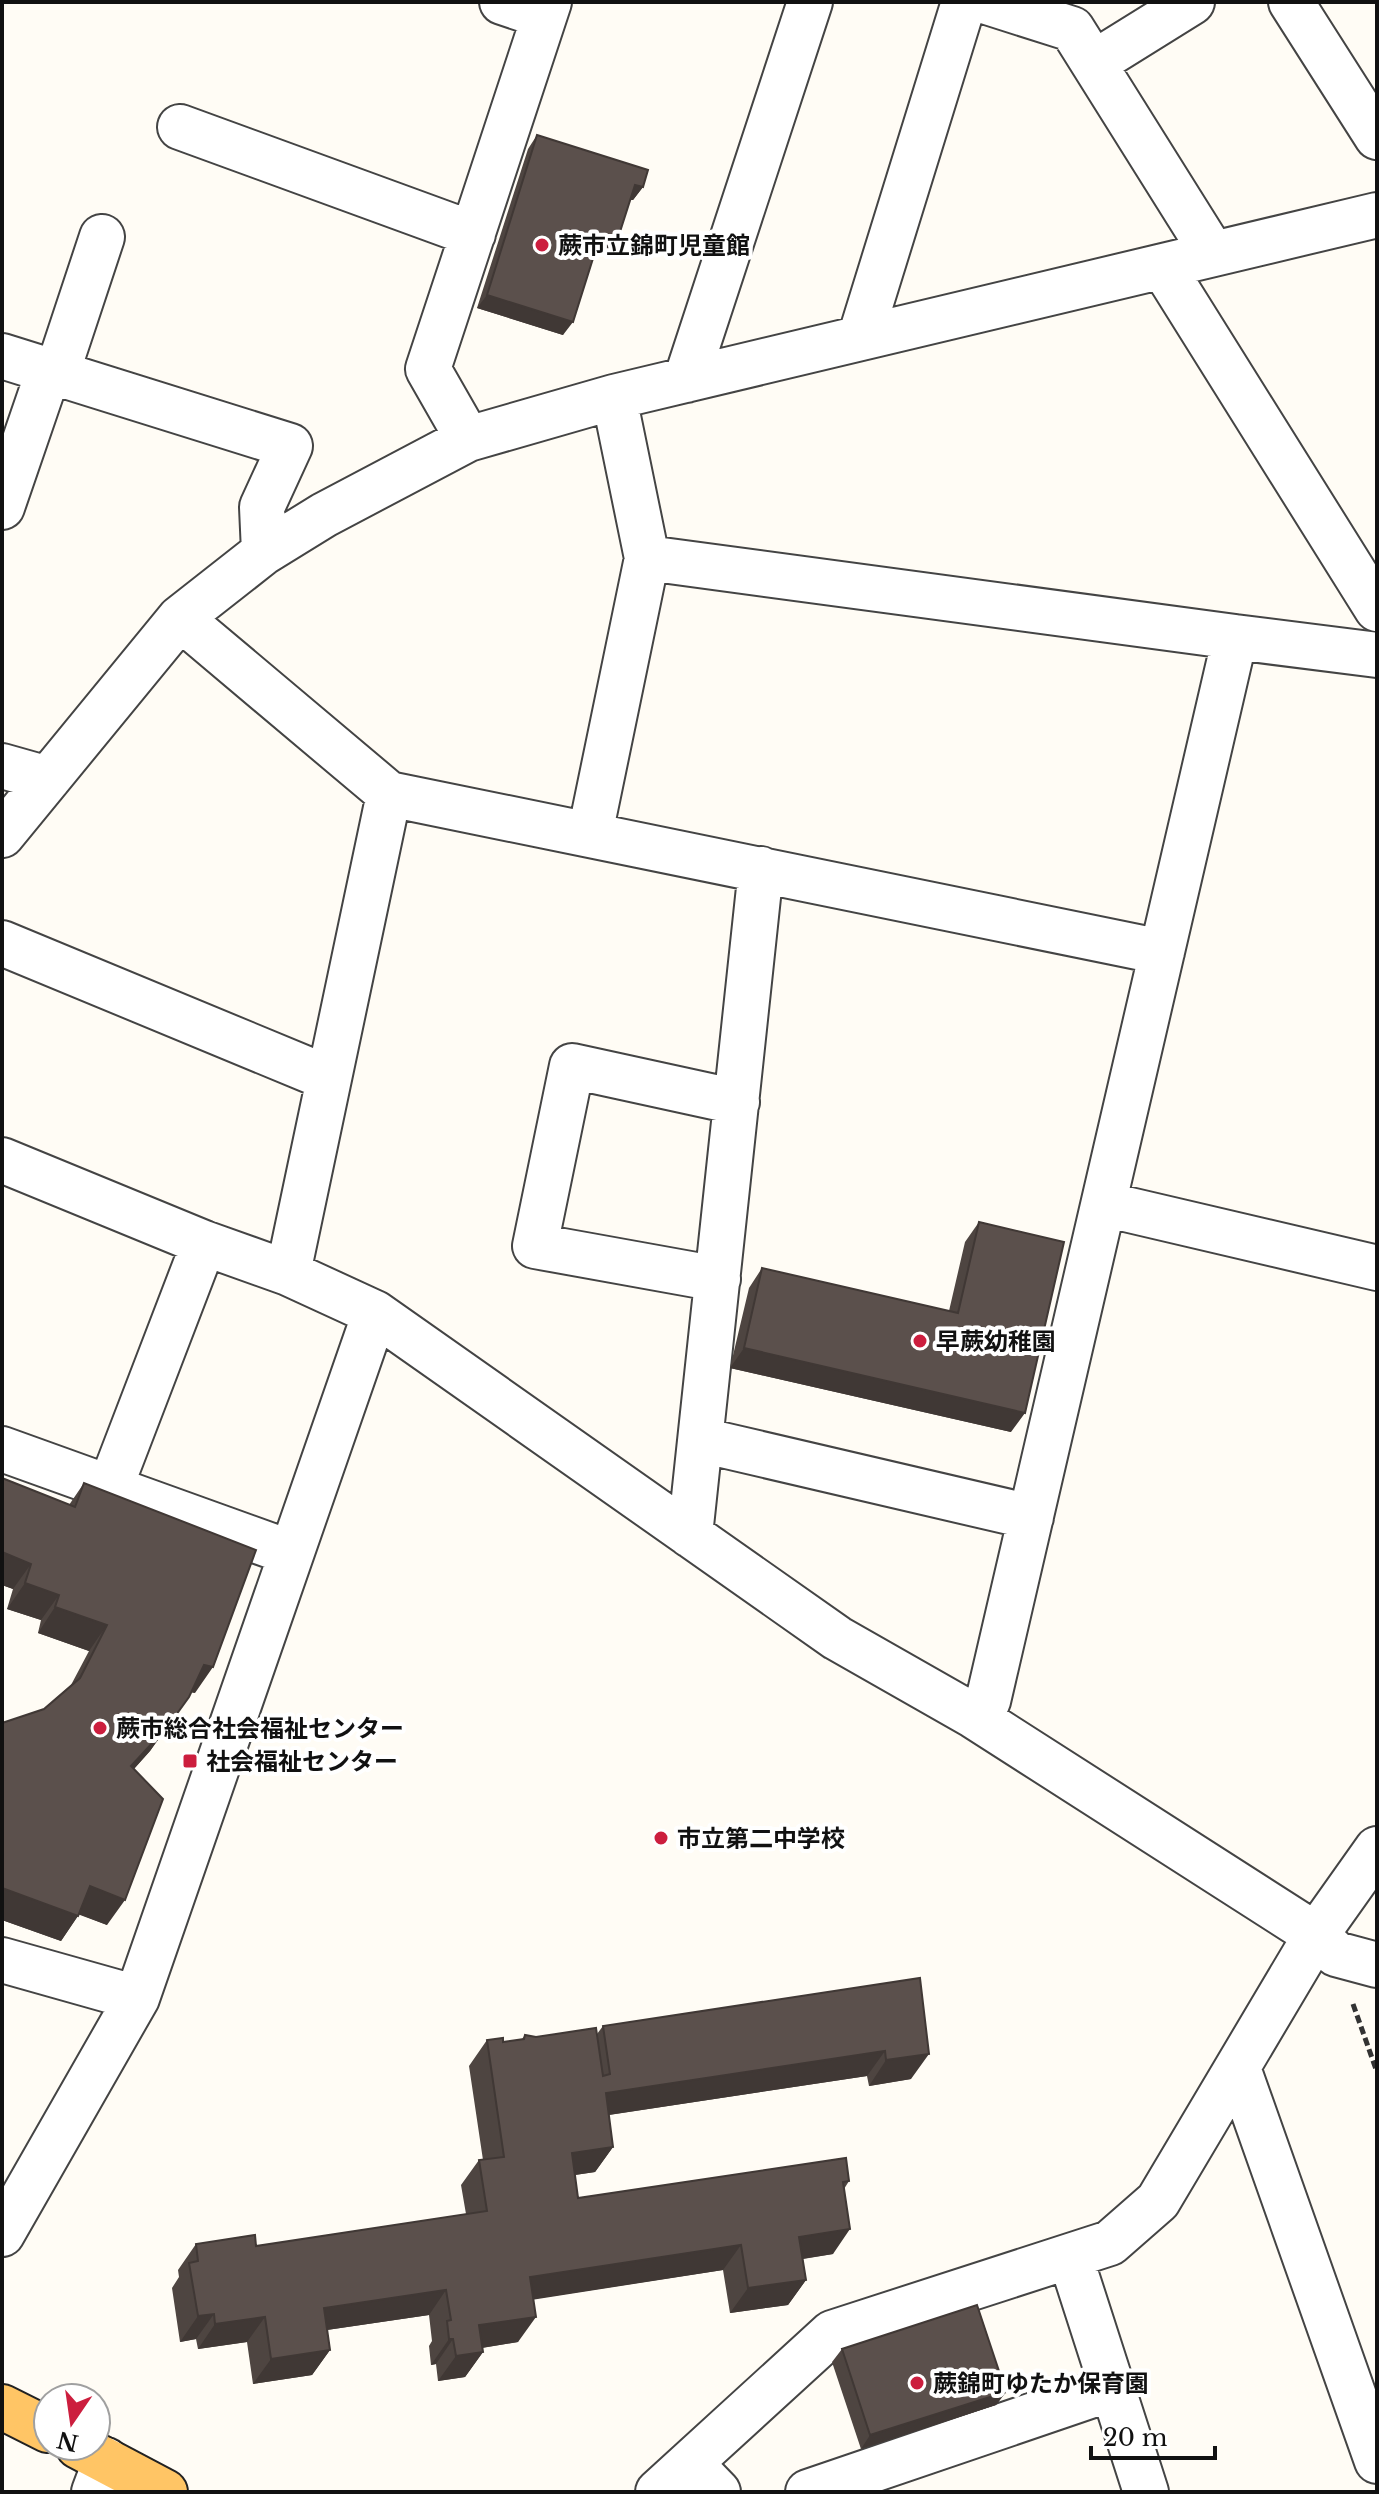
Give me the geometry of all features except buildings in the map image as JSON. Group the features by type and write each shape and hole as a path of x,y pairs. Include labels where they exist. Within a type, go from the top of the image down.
{"main road":[{"path":"2,2407 32,2422"},
{"path":"93,2466 165,2492"}],"street":[{"path":"468,439 428,369 546,9 502,2"},
{"path":"686,380 810,2"},
{"path":"860,338 964,2"},
{"path":"987,2 1072,29 1213,254"},
{"path":"1094,63 1192,2"},
{"path":"1291,2 1377,137"},
{"path":"180,127 473,234"},
{"path":"2,835 180,618 264,552 324,515 468,439 614,397 1377,215"},
{"path":"2,507 102,237"},
{"path":"1163,267 1377,609"},
{"path":"2,356 290,446 262,507 264,552"},
{"path":"590,834 647,558 614,397"},
{"path":"647,558 1377,655"},
{"path":"180,618 389,794 1162,952"},
{"path":"974,1716 988,1701 1235,637"},
{"path":"2,766 48,779"},
{"path":"288,1273 389,794"},
{"path":"690,1535 761,869"},
{"path":"2,943 328,1078"},
{"path":"718,1279 535,1246 572,1066 737,1102"},
{"path":"2,1160 204,1243 288,1273 375,1313 837,1638 974,1716 1326,1944 1377,1965"},
{"path":"1104,1204 1377,1268"},
{"path":"110,1488 204,1243"},
{"path":"2,2234 137,1998 375,1313"},
{"path":"701,1440 1031,1517"},
{"path":"2,1449 291,1553"},
{"path":"658,2492 704,2478 832,2333 1110,2243 1158,2201 1238,2068 1326,1944 1377,1849"},
{"path":"2,1960 137,1998"},
{"path":"1238,2068 1377,2461"},
{"path":"1070,2256 1146,2492"},
{"path":"808,2492 1113,2388"}],"path":[{"path":"1326,1944 1377,2072"}],"place":[{"name":"蕨市立錦町児童館","path":"542,245"},
{"name":"早蕨幼稚園","path":"920,1341"},
{"name":"蕨市総合社会福祉センター","path":"100,1728"},
{"name":"社会福祉センター","path":"190,1761"},
{"name":"市立第二中学校","path":"661,1838"},
{"name":"蕨錦町ゆたか保育園","path":"917,2383"}]}
